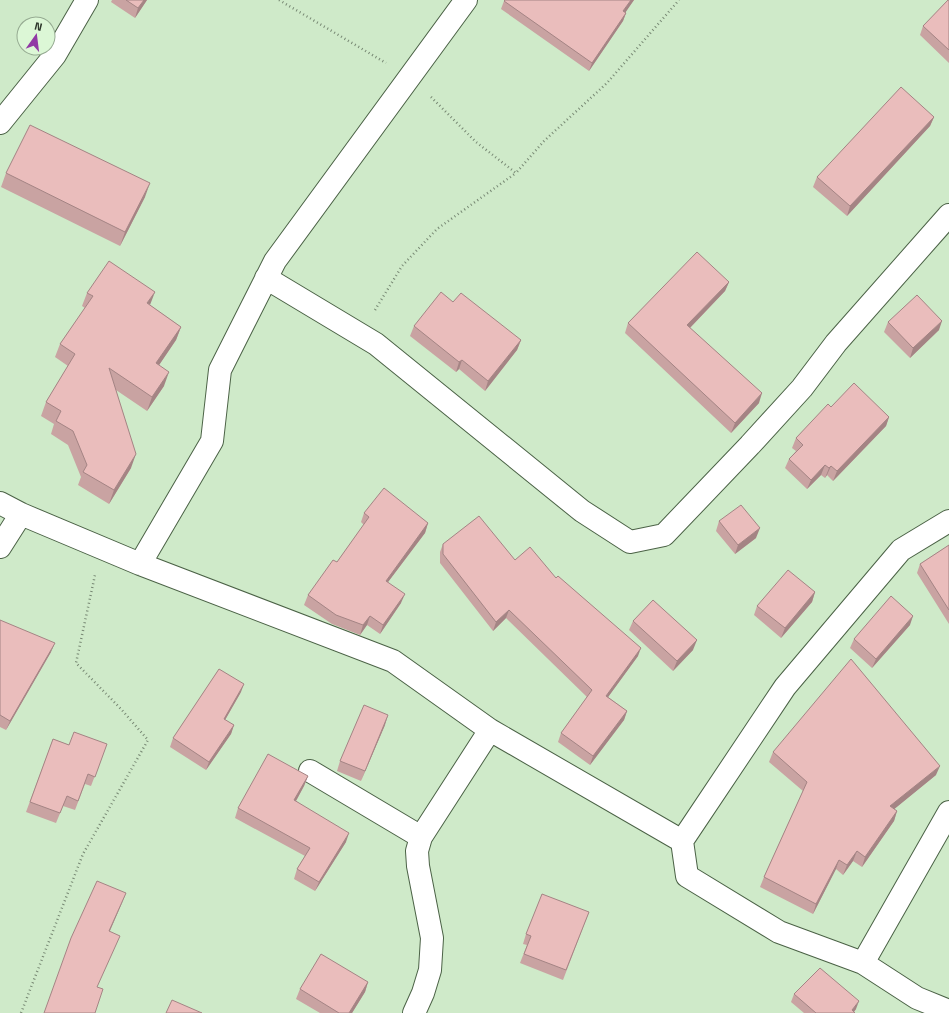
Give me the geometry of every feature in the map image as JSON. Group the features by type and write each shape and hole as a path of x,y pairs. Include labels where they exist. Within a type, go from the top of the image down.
{"street":[{"path":"0,123 55,55 87,0"},
{"path":"140,564 212,442 220,370 275,261 466,0"},
{"path":"266,278 376,344 582,512 630,542 664,535 802,388 836,343 949,215"},
{"path":"0,503 21,514 140,564 393,661 490,730 682,841"},
{"path":"0,547 21,514"},
{"path":"949,521 901,550 785,687 682,841 687,876 778,932 863,963 917,998 949,1011"},
{"path":"414,1013 423,993 430,970 432,938 418,866 417,851 421,836 490,730"},
{"path":"310,771 421,836"},
{"path":"863,963 948,812"}],"path":[{"path":"279,0 410,77 476,142 516,173"},
{"path":"360,334 402,266 437,229 516,173 544,141 607,83 679,0"},
{"path":"21,1013 83,854 148,740 76,663 102,548"}],"building":[{"path":"126,0 144,0 138,8"},
{"path":"631,0 623,11 626,13 592,63 504,1"},
{"path":"949,0 949,50 923,26"},
{"path":"901,87 934,117 850,206 817,177"},
{"path":"30,125 150,183 125,232 6,173"},
{"path":"697,252 729,282 687,325 762,393 735,423 628,323"},
{"path":"109,261 155,292 147,303 181,327 156,363 169,372 152,397 109,368 136,454 114,490 83,472 87,465 73,431 56,421 61,411 46,402 75,354 60,344 93,296 87,293"},
{"path":"441,292 453,302 461,293 521,340 488,381 462,360 459,362 414,326"},
{"path":"917,295 942,321 913,348 888,322"},
{"path":"854,383 889,417 837,471 831,466 829,468 825,465 811,480 789,459 803,445 796,438 828,404 831,407"},
{"path":"384,488 428,523 386,581 405,594 383,625 370,616 363,625 336,615 308,595 333,560 337,562 369,517 364,513"},
{"path":"741,505 760,528 738,545 719,521"},
{"path":"479,516 515,560 530,547 556,578 558,576 641,648 606,696 627,711 593,756 561,733 592,690 509,610 496,622 443,554 443,544"},
{"path":"949,545 949,610 920,564"},
{"path":"788,570 815,592 785,628 757,606"},
{"path":"891,596 913,616 876,659 854,639"},
{"path":"653,600 697,640 677,661 633,621"},
{"path":"0,620 55,643 10,721 0,715"},
{"path":"851,659 940,766 890,806 897,811 865,857 857,851 847,865 839,860 816,904 764,877 807,782 773,752"},
{"path":"219,669 244,684 224,719 234,725 209,762 173,738"},
{"path":"364,705 388,715 365,771 340,761"},
{"path":"74,732 107,744 95,777 88,774 78,801 67,796 60,813 30,802 53,739 69,745"},
{"path":"268,754 308,776 294,800 349,833 319,882 297,869 310,848 238,808"},
{"path":"97,881 126,893 109,931 120,936 97,987 103,989 95,1013 44,1013 71,938"},
{"path":"542,894 589,912 566,970 524,954 531,936 526,934"},
{"path":"321,954 368,982 349,1013 339,1013 300,989"},
{"path":"820,968 859,1001 852,1010 855,1013 816,1013 794,994"},
{"path":"172,1000 202,1013 166,1013"}]}
